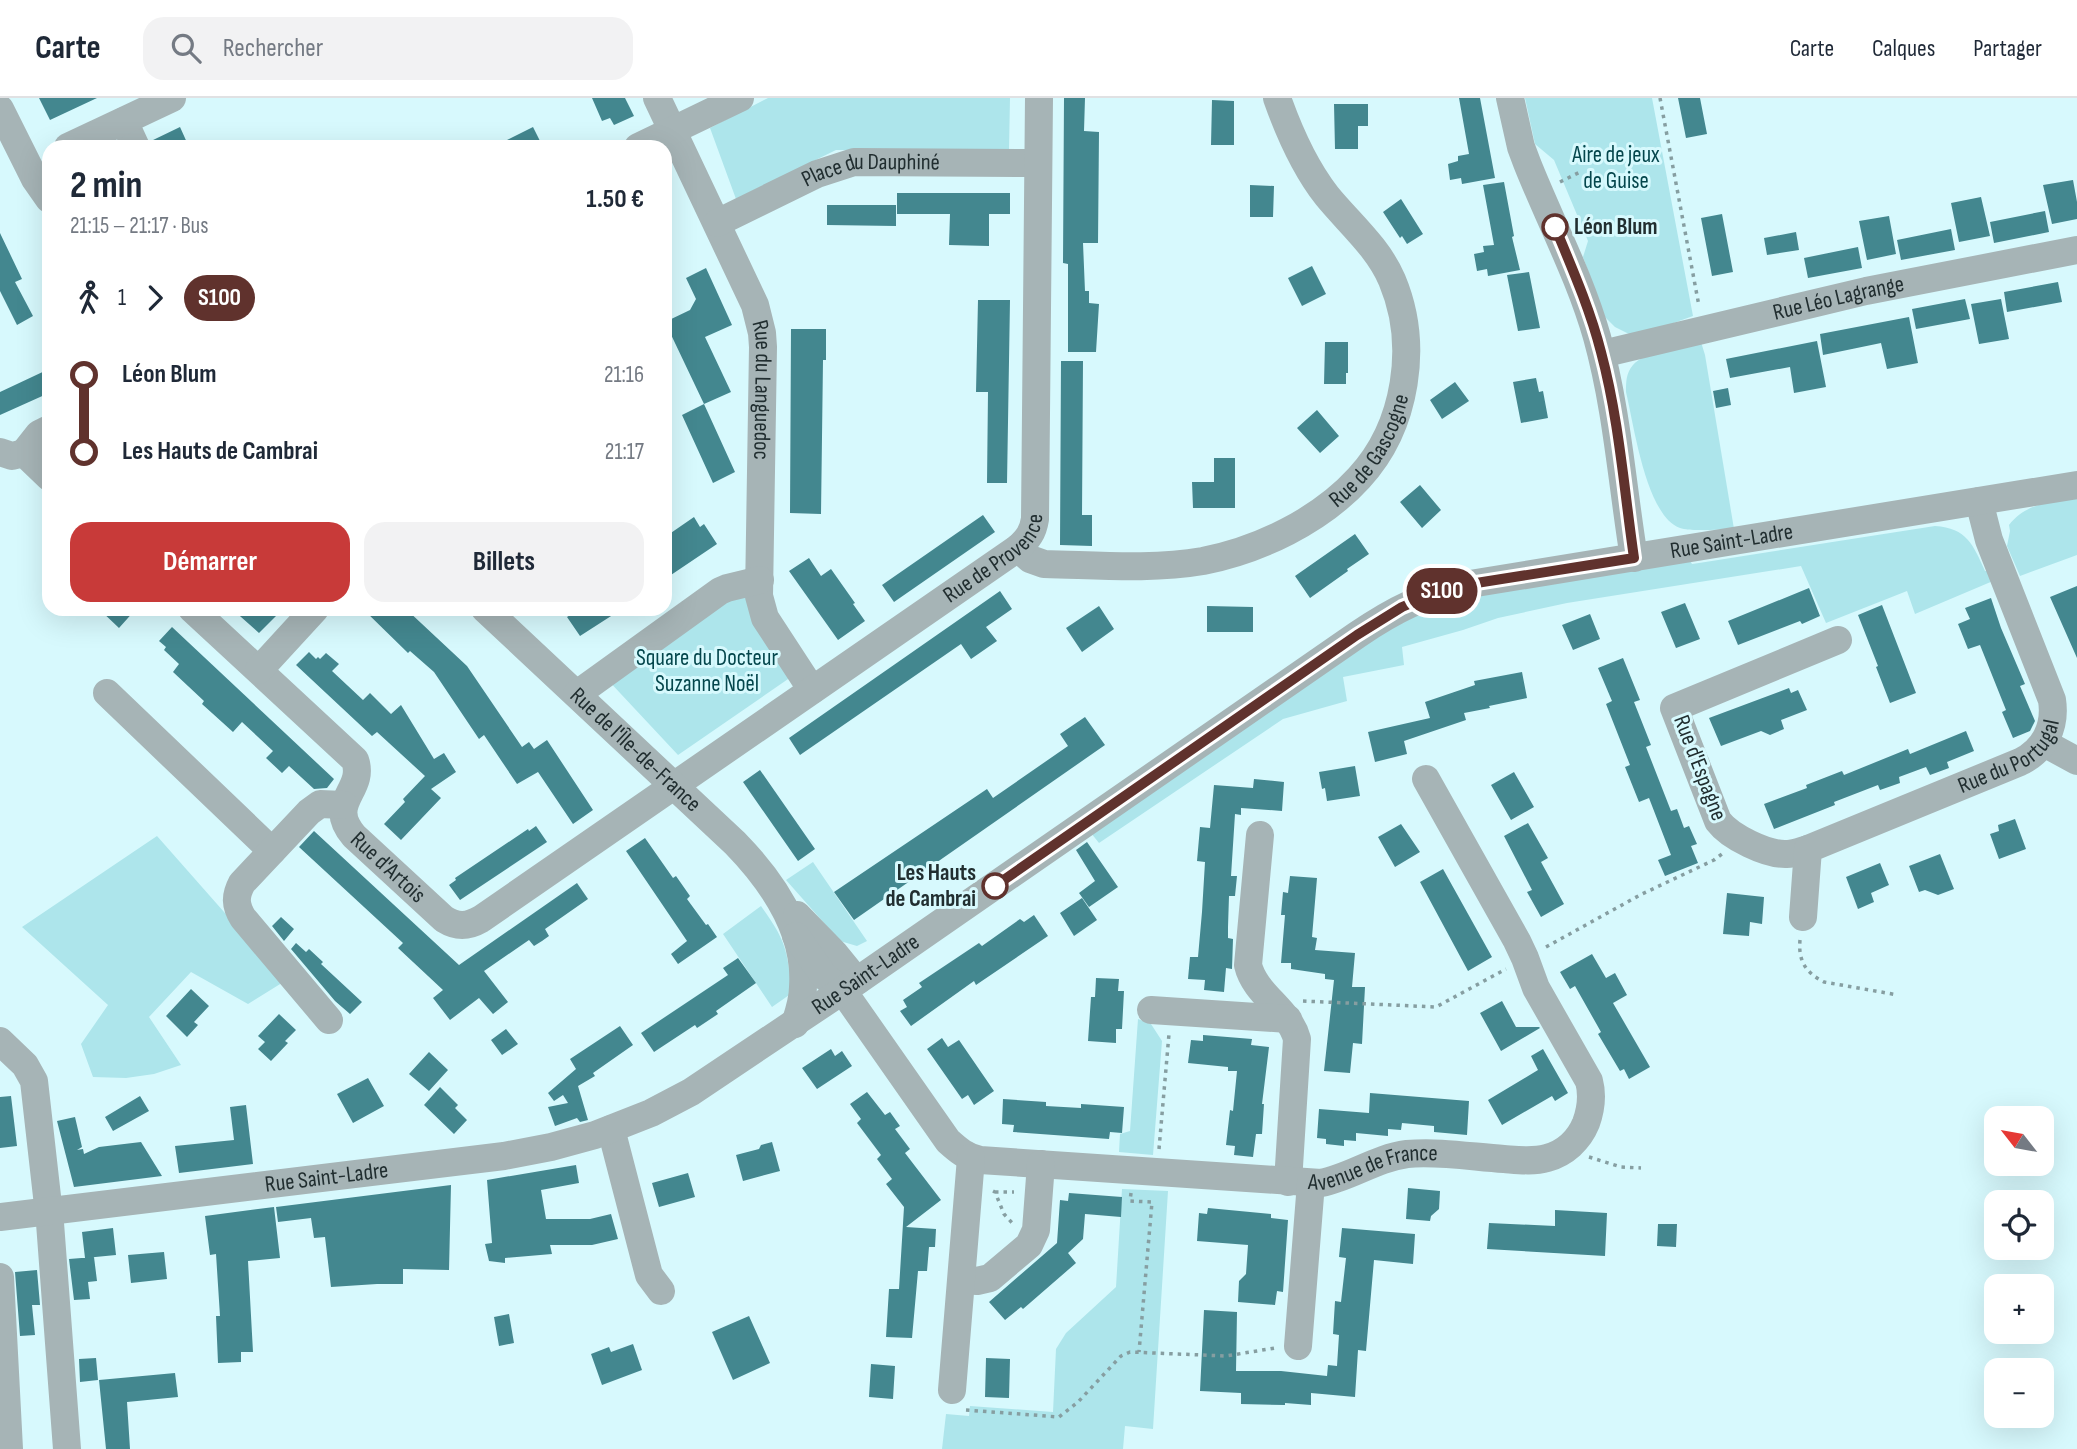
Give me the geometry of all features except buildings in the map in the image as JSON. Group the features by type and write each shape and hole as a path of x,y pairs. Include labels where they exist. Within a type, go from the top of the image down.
{"street":[{"path":"83,140 172,98"},
{"name":"Rue du Languedoc","path":"657,98 755,305 762,333 761,607 765,618 812,690"},
{"path":"652,140 740,98"},
{"name":"Rue de Provence","path":"673,785 1018,548 1029,537 1035,519 1039,98"},
{"name":"Rue de Gascogne","path":"1018,548 1030,559 1044,564 1169,565 1222,556 1252,547 1313,516 1360,477 1380,449 1396,414 1405,379 1405,330 1397,296 1377,254 1335,206 1314,177 1295,142 1277,98"},
{"path":"1510,98 1524,155 1582,291 1602,354 1634,558"},
{"path":"0,109 39,161"},
{"path":"124,121 133,140"},
{"name":"Place du Dauphiné","path":"717,223 817,174 854,162 1038,163"},
{"name":"Rue Léo Lagrange","path":"1602,354 1866,291 2077,250"},
{"path":"42,433 12,453 42,472"},
{"name":"Rue Saint-Ladre","path":"0,1217 504,1156 551,1147 611,1129 691,1092 795,1024 1357,635 1402,607 1436,593 1470,584 2077,485"},
{"name":"Rue du Portugal","path":"1808,849 2021,762 2044,743 2053,719 2052,700 1989,540 1979,501"},
{"path":"576,694 720,591 760,580"},
{"name":"Rue d'Artois","path":"200,616 355,760 358,774 344,805 344,822 354,836 436,913 458,926 473,924 481,919 673,785"},
{"path":"259,670 309,616"},
{"name":"Rue de l'Île-de-France","path":"492,616 747,856 780,898 835,954 850,986"},
{"name":"Rue d'Espagne","path":"1808,849 1778,854 1729,833 1718,821 1674,708 1838,640"},
{"path":"107,693 272,851"},
{"path":"2044,743 2077,761"},
{"path":"1426,779 1525,958 1535,988 1589,1081 1592,1096 1587,1119 1577,1139 1569,1147"},
{"path":"329,1020 239,911 238,890 315,807 320,804 344,805"},
{"path":"1260,835 1248,965 1257,985 1288,1019 1297,1039 1298,1346"},
{"path":"1803,917 1808,849"},
{"name":"Rue de l'Île-de-France","path":"780,898 796,936 802,963 804,984 795,1024"},
{"name":"Rue de l'Île-de-France","path":"796,936 824,976 850,986"},
{"path":"850,986 948,1141 964,1155 971,1170 952,1390"},
{"path":"1161,1011 1288,1019"},
{"path":"0,1041 25,1065 34,1081 49,1211 67,1449"},
{"path":"611,1129 649,1275 661,1292"},
{"name":"Avenue de France","path":"971,1170 979,1160 1041,1164 1144,1178 1330,1181 1376,1162 1405,1155 1536,1160 1569,1147"},
{"path":"962,1280 990,1278 1023,1251 1034,1236 1041,1164"},
{"path":"0,1277 9,1449"}],"path":[{"path":"1660,98 1703,328"},
{"path":"1288,1019 1304,1000 1436,1007 1640,895 1714,860 1738,838"},
{"path":"1803,917 1801,957 1813,976 1824,982 1898,995"},
{"path":"1139,1352 1152,1202 1130,1201 1144,1178 1161,1011"},
{"path":"1569,1147 1599,1161 1621,1167 1641,1168"},
{"path":"971,1170 995,1192 1007,1220 1034,1236"},
{"path":"952,1390 951,1408 1059,1417 1078,1402 1121,1356 1130,1352 1226,1356 1298,1346"}],"green space":[{"path":"768,98 1010,98 1009,150 836,150 736,199 710,128"},
{"name":"Aire de jeux de Guise","path":"1525,98 1652,98 1693,316 1643,334 1629,334 1615,327 1605,317 1583,257 1588,241 1554,160 1535,144"},
{"path":"1701,342 1734,529 1685,529 1668,520 1658,506 1643,468 1626,392 1628,374 1638,360 1664,350"},
{"path":"2077,497 2077,555 2020,576 2007,546 2009,525 2031,508"},
{"path":"1935,526 1946,527 1962,534 1977,553 1985,571 1989,571 1993,581 1915,614 1907,591 1826,623 1801,566 1567,603 1498,618 1402,647 1404,665 1343,677 1347,701 1283,719 1099,843 1091,833 1394,624 1449,601 1689,559 1692,564"},
{"name":"Square du Docteur Suzanne Noël","path":"727,592 746,592 791,677 678,755 606,678"},
{"path":"157,836 285,981 248,1004 191,972 149,1017 181,1065 154,1074 126,1078 93,1077 81,1044 108,1005 22,927"},
{"path":"813,862 867,941 857,946 840,941 786,880"},
{"path":"761,906 781,938 789,966 792,993 772,1007 723,934"},
{"path":"1138,1019 1151,1024 1162,1041 1153,1155 1119,1152 1120,1134 1130,1131"},
{"path":"1122,1189 1168,1191 1153,1429 1125,1426 1123,1449 942,1449 946,1414 969,1416 970,1406 1053,1412 1056,1349 1066,1333 1116,1287"}],"bus line":[{"name":"S100","path":"995,886 1357,635 1402,607 1436,593 1470,584 1634,558 1602,354 1582,291 1555,227"}],"place":[{"name":"Léon Blum","path":"1555,227"},
{"name":"Les Hauts de Cambrai","path":"995,886"}]}
